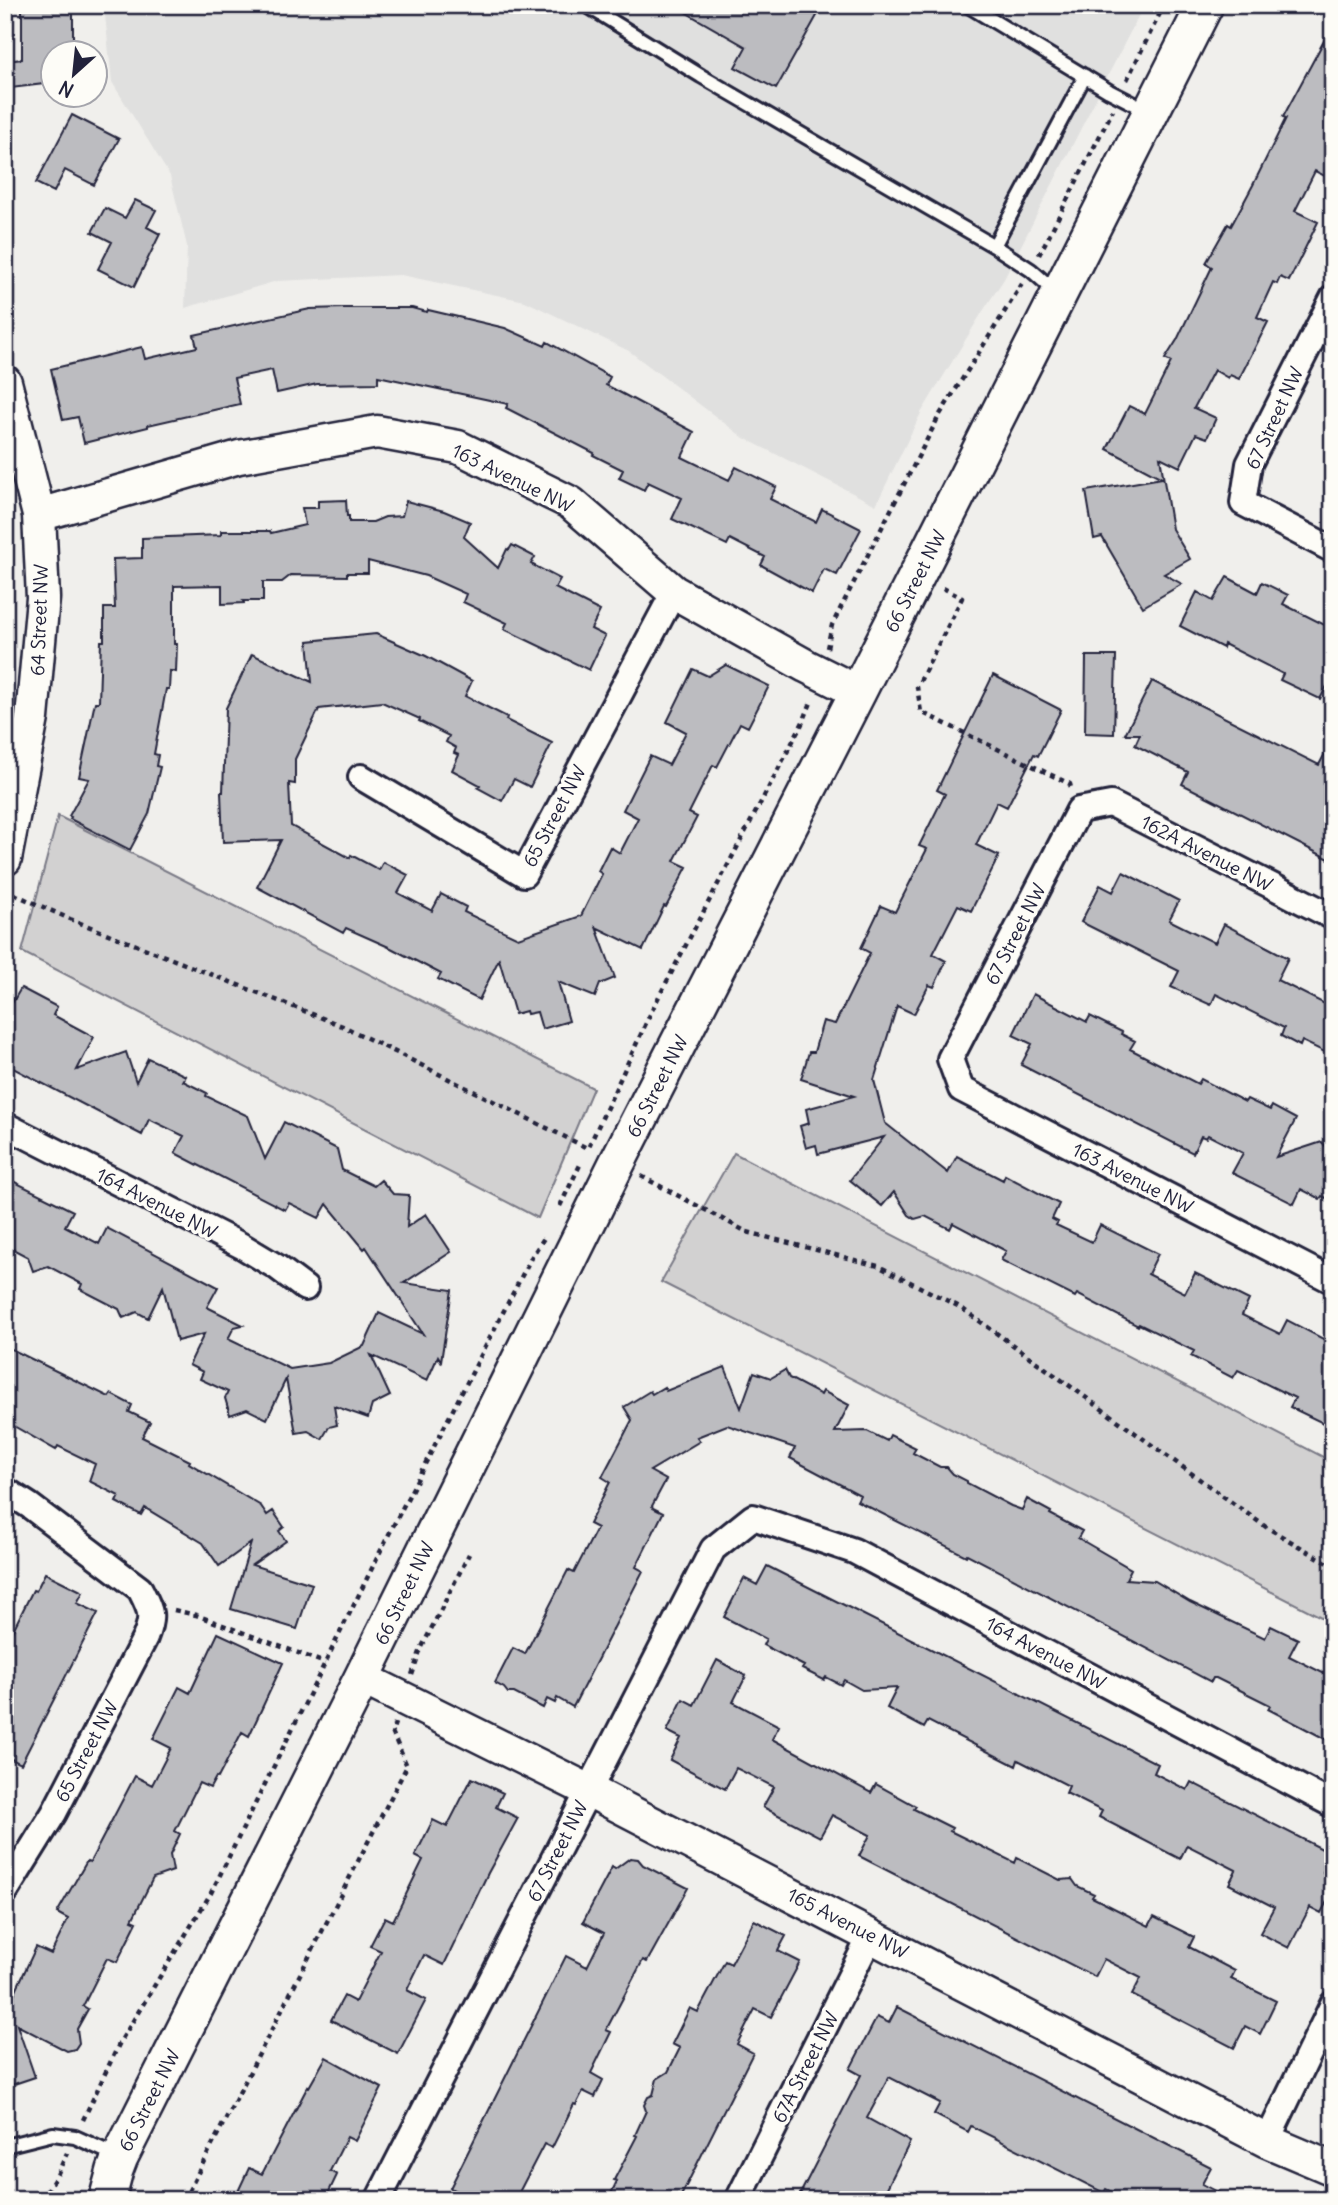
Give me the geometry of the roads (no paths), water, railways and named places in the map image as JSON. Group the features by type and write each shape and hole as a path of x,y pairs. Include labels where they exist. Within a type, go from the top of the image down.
{"main road":[{"name":"66 Street NW","path":"89,2200 114,2176 362,1678 603,1156 858,692 1205,5"}],"street":[{"name":"67 Street NW","path":"1333,298 1249,464 1243,503 1333,550"},
{"name":"64 Street NW","path":"5,382 39,515 43,598 32,718 5,859"},
{"name":"163 Avenue NW","path":"39,515 239,457 377,432 458,447 571,503 674,592 858,692"},
{"name":"65 Street NW","path":"361,776 524,874 674,592"},
{"name":"162A Avenue NW","path":"1079,810 1111,804 1333,917"},
{"name":"67 Street NW","path":"950,1059 1079,810"},
{"name":"163 Avenue NW","path":"950,1059 961,1089 1333,1281"},
{"name":"164 Avenue NW","path":"5,1125 242,1247 277,1267 305,1288"},
{"name":"65 Street NW","path":"5,1490 140,1589 152,1620 54,1813 5,1892"},
{"name":"67 Street NW","path":"378,2200 713,1549 753,1517"},
{"name":"164 Avenue NW","path":"753,1517 854,1551 1333,1805"},
{"name":"165 Avenue NW","path":"362,1678 588,1790 1267,2141 1333,2169"},
{"name":"67A Street NW","path":"738,2200 871,1935"},
{"path":"1267,2141 1333,2004"}],"lane":[{"path":"586,5 701,76 994,246 1031,270 1059,294"},
{"path":"967,5 1151,113"},
{"path":"994,246 1085,76"},
{"path":"5,2146 53,2134 75,2137 114,2176"}]}
